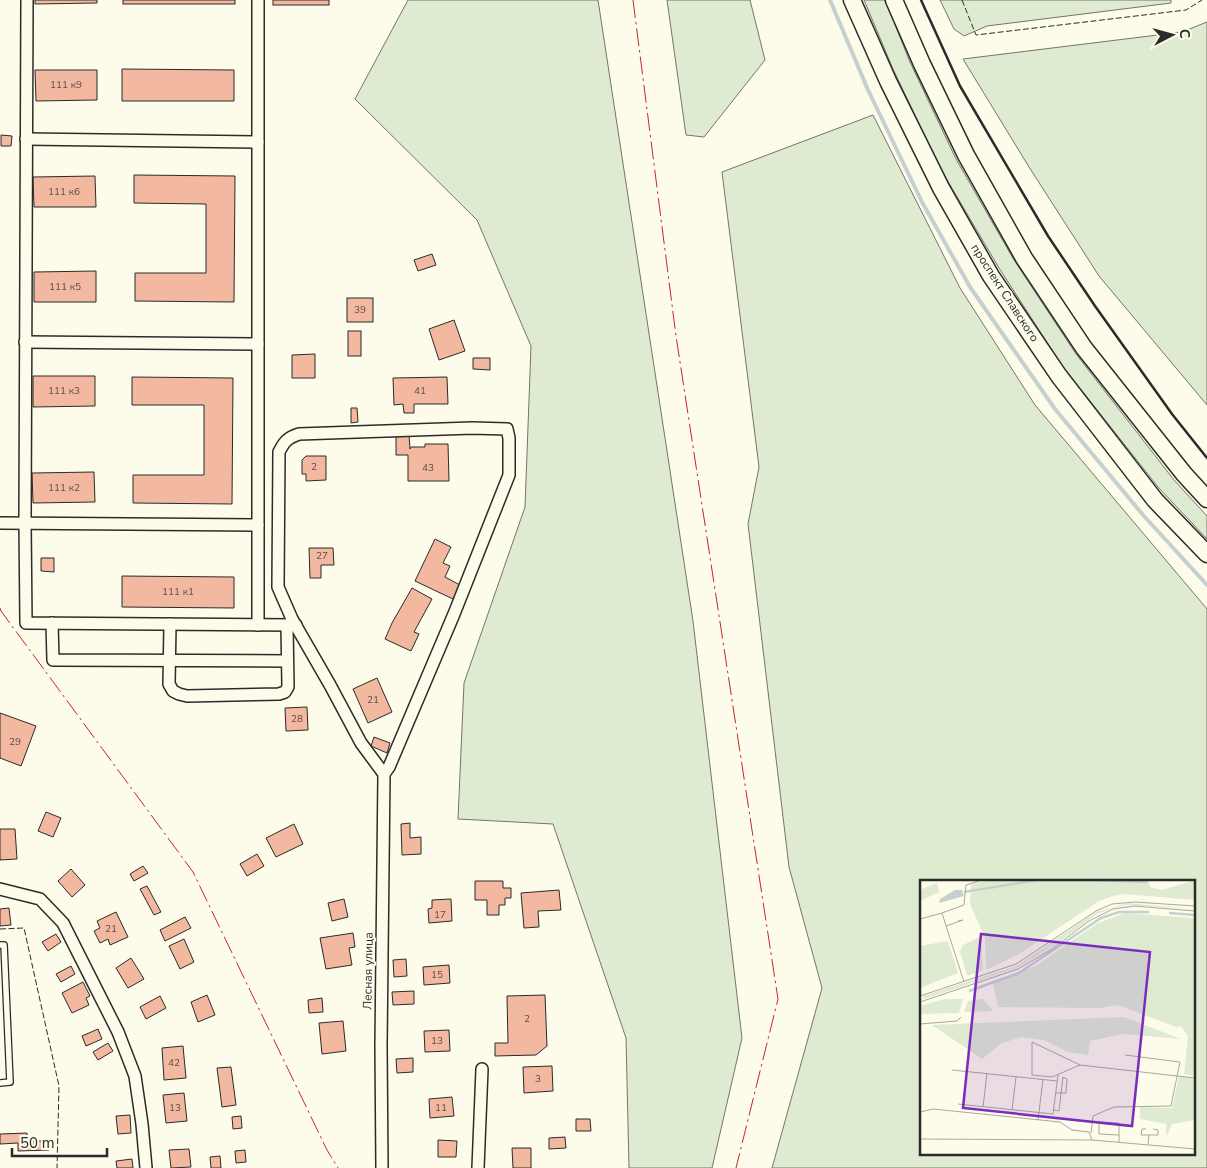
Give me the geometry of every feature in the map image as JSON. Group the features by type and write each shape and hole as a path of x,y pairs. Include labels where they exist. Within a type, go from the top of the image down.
{"main road":[{"name":"проспект Славского","path":"852,0 940,188 991,276 1059,376 1155,500 1207,554"},
{"path":"894,0 922,64 966,155 1024,258 1084,348 1184,474 1207,499"}],"street":[{"path":"27,0 26,623 291,625"},
{"path":"258,0 258,625"},
{"path":"26,139 258,142"},
{"path":"25,342 258,344"},
{"path":"472,428 507,429 509,438 509,475 450,623 384,774 361,743 330,685 291,625 278,586 279,452 283,443 290,437 299,434 472,428"},
{"path":"0,523 258,525"},
{"path":"52,623 53,660 287,660"},
{"path":"170,624 170,684 173,691 179,694 194,696 279,694 285,692 288,687 287,660 291,625"},
{"name":"Лесная улица","path":"382,1168 381,1046 384,774"},
{"path":"0,889 40,900 63,923 118,1032 135,1076 146,1168"},
{"path":"478,1168 482,1069"}],"lane":[{"path":"0,945 4,945 10,1082 0,1083"}],"green space":[{"path":"408,0 598,0 693,621 742,1038 712,1168 629,1168 626,1038 553,824 458,819 464,683 525,507 531,346 477,220 355,99"},
{"path":"667,0 750,0 765,60 704,137 686,135"},
{"path":"864,0 885,0 910,62 956,159 1014,260 1076,354 1174,480 1207,516 1207,539 1158,487 1061,364 999,268 940,168 893,69"},
{"path":"940,0 1171,0 1171,3 987,26 964,36 954,29"},
{"path":"1207,22 1207,405 1099,276 963,59 1182,32"},
{"path":"873,115 960,288 1035,405 1207,609 1207,1168 772,1168 822,988 789,867 748,524 759,467 722,172"}],"building":[{"path":"35,0 97,0 97,3 35,4"},
{"path":"123,0 235,0 235,4 123,4"},
{"path":"273,0 329,0 329,5 273,5"},
{"path":"122,69 234,70 234,101 122,101"},
{"path":"35,70 97,70 97,100 36,101"},
{"path":"1,135 12,136 11,146 1,146"},
{"path":"134,175 235,176 234,302 135,301 135,273 206,273 206,204 134,203"},
{"path":"95,176 96,207 34,207 33,177"},
{"path":"432,254 436,265 418,271 414,260"},
{"path":"96,271 96,302 34,302 34,272"},
{"path":"347,298 373,298 373,322 347,322"},
{"path":"454,320 465,351 439,360 429,329"},
{"path":"348,331 361,331 361,356 348,356"},
{"path":"315,354 315,378 292,378 292,355"},
{"path":"473,358 490,358 490,370 473,369"},
{"path":"33,376 95,376 95,406 33,407"},
{"path":"132,377 233,378 232,504 133,503 133,475 204,475 204,405 132,405"},
{"path":"447,377 448,404 414,404 414,413 404,413 403,404 394,405 393,378"},
{"path":"351,408 357,408 358,422 351,423"},
{"path":"396,435 409,435 410,449 411,447 425,447 425,444 448,444 449,481 408,481 408,455 396,455"},
{"path":"306,456 326,456 326,480 306,481 306,474 302,474 302,460"},
{"path":"94,472 95,502 33,503 32,473"},
{"path":"435,539 451,547 443,563 450,566 445,577 460,585 453,599 415,581"},
{"path":"309,548 333,548 334,565 321,565 321,578 310,578"},
{"path":"41,558 54,558 54,572 41,571"},
{"path":"122,576 234,577 234,608 122,607"},
{"path":"412,588 432,599 414,632 419,634 411,651 385,639"},
{"path":"377,678 392,712 368,723 353,689"},
{"path":"307,707 308,730 286,731 285,708"},
{"path":"0,713 36,726 21,766 0,758"},
{"path":"374,737 390,743 387,753 371,746"},
{"path":"46,812 61,818 53,837 38,831"},
{"path":"410,823 410,838 421,837 421,854 402,855 401,824"},
{"path":"294,824 303,844 276,857 266,838"},
{"path":"0,829 15,829 17,859 0,860"},
{"path":"257,854 264,866 247,876 240,864"},
{"path":"143,866 148,873 134,881 130,874"},
{"path":"71,869 85,885 72,897 58,881"},
{"path":"475,881 503,881 503,888 511,888 511,898 505,898 505,905 499,905 499,915 487,915 487,900 475,900"},
{"path":"147,886 161,912 154,915 140,889"},
{"path":"559,890 561,910 538,911 539,927 524,928 521,893"},
{"path":"344,899 348,917 332,921 328,903"},
{"path":"451,899 452,921 429,923 428,909 432,908 432,900"},
{"path":"9,908 11,925 0,926 0,909"},
{"path":"116,912 128,937 110,945 108,939 100,943 94,931 100,928 97,921"},
{"path":"185,917 191,928 165,941 160,930"},
{"path":"353,933 355,947 349,948 352,965 326,969 320,938"},
{"path":"56,934 61,942 48,951 42,942"},
{"path":"184,939 194,962 180,969 169,946"},
{"path":"131,958 144,979 128,988 116,968"},
{"path":"406,959 407,976 394,977 393,960"},
{"path":"449,965 450,983 424,985 423,967"},
{"path":"71,966 75,974 61,982 56,974"},
{"path":"83,982 90,996 86,998 89,1005 72,1013 62,993"},
{"path":"414,991 414,1004 393,1005 392,992"},
{"path":"207,995 215,1015 198,1022 191,1002"},
{"path":"545,995 547,1046 536,1055 495,1056 495,1043 508,1043 507,996"},
{"path":"160,996 166,1008 146,1019 140,1007"},
{"path":"322,998 323,1012 309,1013 308,1000"},
{"path":"343,1021 346,1051 322,1054 319,1023"},
{"path":"98,1029 102,1039 86,1046 82,1036"},
{"path":"449,1030 450,1051 425,1052 424,1031"},
{"path":"108,1043 113,1051 98,1060 93,1052"},
{"path":"183,1046 186,1078 164,1080 162,1048"},
{"path":"413,1058 413,1072 397,1073 396,1059"},
{"path":"552,1066 553,1091 524,1093 523,1067"},
{"path":"231,1067 236,1105 222,1107 217,1068"},
{"path":"184,1093 187,1121 166,1123 163,1095"},
{"path":"452,1097 454,1116 430,1118 429,1099"},
{"path":"130,1115 131,1133 118,1134 116,1116"},
{"path":"241,1116 242,1128 233,1129 232,1117"},
{"path":"576,1119 590,1119 591,1131 576,1131"},
{"path":"27,1133 27,1141 48,1141 49,1150 18,1151 18,1143 0,1144 0,1134"},
{"path":"565,1137 566,1148 549,1149 549,1138"},
{"path":"438,1140 457,1141 456,1157 438,1157"},
{"path":"512,1148 531,1148 531,1168 513,1168"},
{"path":"189,1149 191,1167 171,1168 169,1150"},
{"path":"245,1150 246,1162 236,1163 235,1151"},
{"path":"220,1156 221,1168 211,1168 210,1157"},
{"path":"132,1159 133,1168 117,1168 116,1161"}],"waterway":[{"path":"830,0 868,90 922,202 970,287 1055,409 1143,515 1207,585"}],"fence":[{"path":"962,0 976,35 1186,10 1202,0"},
{"path":"0,929 24,928 59,1086 57,1168"}],"wall":[{"path":"921,0 960,86 1048,236 1172,414 1207,458"}],"power":[{"path":"633,0 676,336 778,999 736,1168"},
{"path":"0,608 193,872 327,1150 338,1168"}]}
